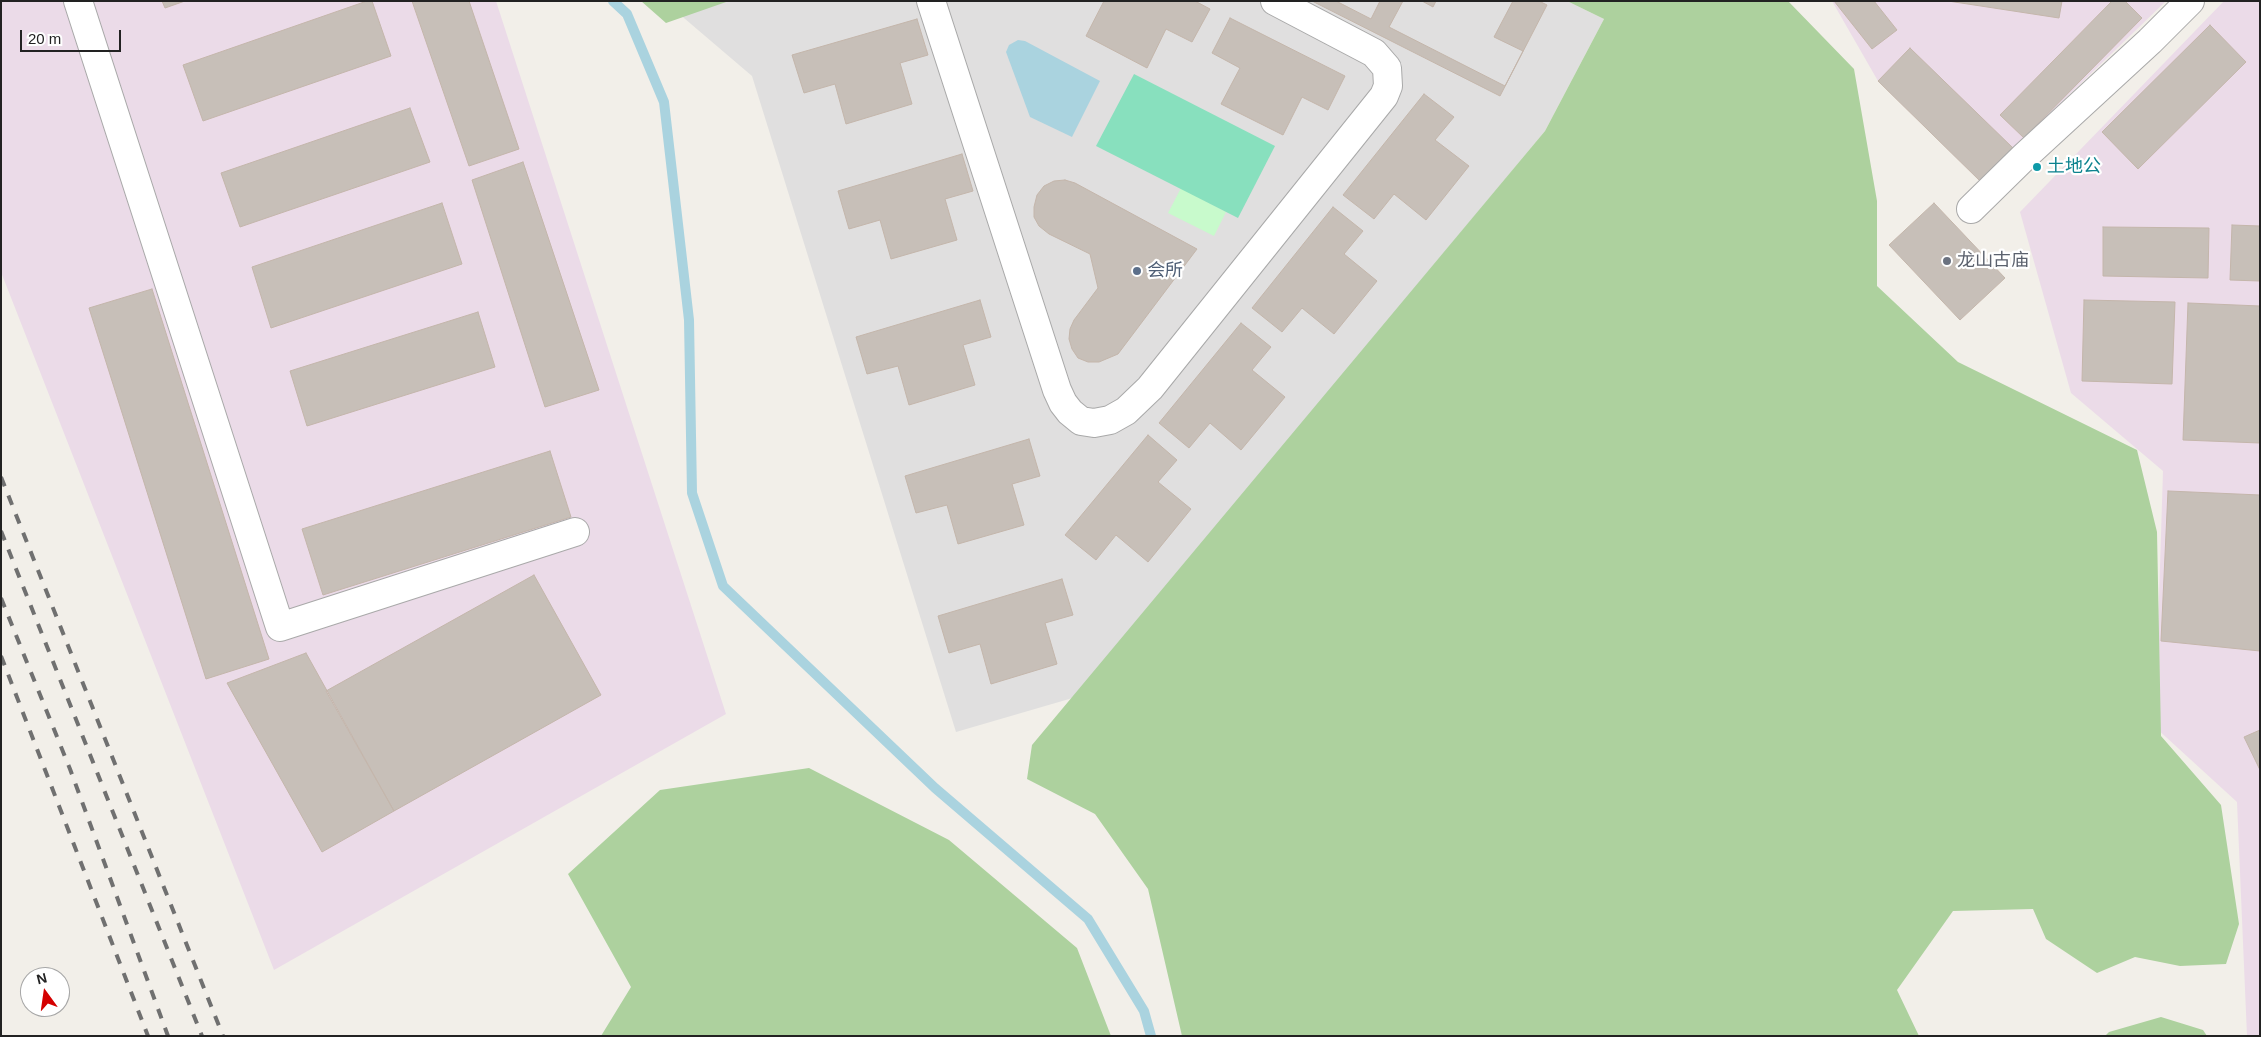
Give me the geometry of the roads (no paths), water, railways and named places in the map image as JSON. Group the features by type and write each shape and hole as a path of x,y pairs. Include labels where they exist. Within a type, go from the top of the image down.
{"lane":[{"path":"78,1 280,627 575,532"},
{"path":"931,1 1057,390 1070,412 1081,421 1094,423 1110,420 1126,411 1145,395 1384,96 1388,86 1387,68 1374,53 1276,1"},
{"path":"1971,209 2190,1"}],"water":[{"path":"1018,40 1025,41 1100,81 1072,137 1030,117 1006,52 1009,45"}],"waterway":[{"path":"613,1 627,14 664,102 689,320 692,493 723,586 935,788 1088,919 1144,1011 1151,1036"}],"railway":[{"path":"1,477 223,1036"},
{"path":"1,531 202,1036"},
{"path":"1,598 70,769 168,1036"},
{"path":"1,656 148,1036"}],"place":[{"name":"土地公","path":"2037,167"},
{"name":"龙山古庙","path":"1947,261"},
{"name":"会所","path":"1137,271"}]}
